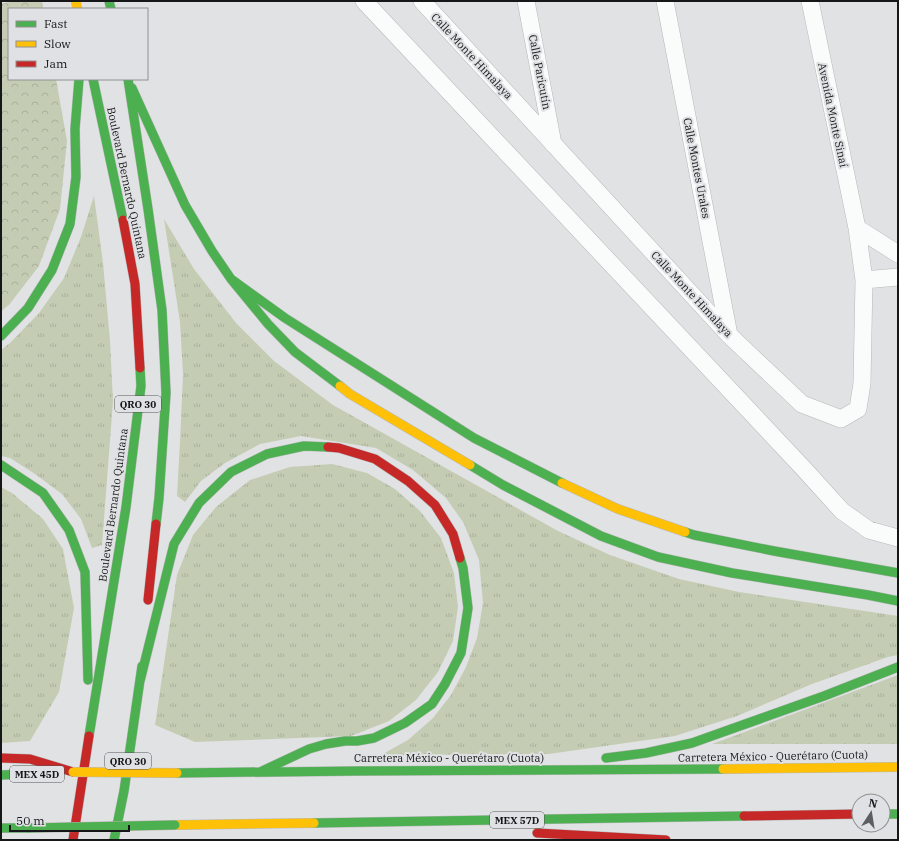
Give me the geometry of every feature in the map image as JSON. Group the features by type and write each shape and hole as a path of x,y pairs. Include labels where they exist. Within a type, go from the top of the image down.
{"main road":[{"path":"1,336 28,308 52,270 70,224 76,177 75,129 79,80"},
{"name":"Boulevard Bernardo Quintana","path":"73,840 126,508 140,386 135,284 117,190 93,80"},
{"path":"128,80 185,205 212,251 231,279 268,324 295,352 350,394 503,484 601,536 658,557 724,572 898,600"},
{"name":"Boulevard Bernardo Quintana","path":"114,840 124,791 140,681 159,498 166,393 162,310 128,80"},
{"path":"231,279 285,318 474,438 585,494 657,524 694,535 898,573"},
{"path":"140,681 174,544 199,503 231,472 267,454 304,446 339,448 375,459 408,480 435,505 453,534 463,568 468,608 461,653 445,684 432,704 405,723 374,738 326,744 309,749 291,756 260,772"},
{"path":"1,465 43,493 69,530 85,572 90,731"},
{"path":"594,759 646,753 692,743 824,696 898,667"},
{"path":"1,758 30,759 73,772"},
{"path":"728,769 763,766 807,759"},
{"path":"434,770 470,764 506,761 566,761"},
{"name":"Carretera México - Querétaro (Cuota)","path":"1,775 73,772 177,773 898,767"},
{"name":"MEX 57D","path":"1,828 851,814"},
{"path":"453,821 486,830"},
{"path":"525,832 666,840"}],"street":[{"path":"364,1 842,511 869,530 898,538"},
{"name":"Calle Monte Himalaya","path":"422,1 730,335 802,404 841,419 858,409 862,383 864,280 857,228"},
{"name":"Calle Paricutín","path":"526,1 553,144"},
{"name":"Calle Montes Urales","path":"665,1 730,335"},
{"name":"Avenida Monte Sinaí","path":"810,1 857,228"},
{"path":"857,228 898,254"},
{"path":"864,280 898,277"}],"green space":[{"path":"14,1 42,1 43,8 8,8 8,80 56,80 67,141 60,209 39,266 9,305 1,311 1,4"},
{"path":"94,196 103,263 110,341 113,401 102,545 92,548 81,519 62,494 10,458 1,456 1,350 10,343 39,313 64,278 81,237"},
{"path":"164,219 194,269 236,323 274,361 333,405 558,531 610,555 679,579 739,592 898,616 898,655 888,657 812,684 737,716 675,736 549,754 381,755 408,740 433,718 451,695 466,667 477,638 483,603 479,560 463,522 446,498 413,470 376,448 301,436 260,444 225,463 201,481 185,502 177,496 183,374 180,322"},
{"path":"332,464 367,473 395,489 420,511 441,538 454,573 458,607 453,641 438,672 416,700 389,721 351,736 195,742 155,725 177,575 193,535 216,507 250,480 290,467"},
{"path":"1,487 12,493 43,519 63,549 74,608 59,692 30,741 1,743"},
{"path":"898,675 898,744 712,744"}],"traffic: fast":[{"path":"109,1 111,8"},
{"path":"1,336 28,308 52,270 70,224 76,177 75,129 79,80"},
{"path":"93,80 123,220"},
{"path":"128,80 162,310 166,393 156,524"},
{"path":"132,88 185,205 212,251 231,279 268,324 295,352 340,386"},
{"path":"231,279 285,318 474,438 562,483"},
{"path":"89,736 126,507 141,386 140,368"},
{"path":"140,681 174,544 199,503 231,472 267,454 304,446 328,447"},
{"path":"1,465 43,493 69,530 85,572 88,680"},
{"path":"470,465 503,485 601,536 658,557 732,573 898,601"},
{"path":"685,532 774,551 898,573"},
{"path":"260,772 309,749 326,744 374,738 405,723 432,704 445,684 461,653 468,608 463,568 460,558"},
{"path":"114,840 124,791 142,666"},
{"path":"606,758 646,753 692,743 824,696 898,667"},
{"path":"177,773 723,769"},
{"path":"1,775 56,773"},
{"path":"891,814 898,814"},
{"path":"314,823 744,816"},
{"path":"28,828 175,825"},
{"path":"1,828 28,828"}],"traffic: slow":[{"path":"76,1 77,8"},
{"path":"340,386 350,394 470,465"},
{"path":"562,483 618,509 685,532"},
{"path":"723,769 898,767"},
{"path":"73,772 177,773"},
{"path":"175,825 314,823"}],"traffic: jam":[{"path":"123,220 135,284 140,368"},
{"path":"328,447 339,448 375,459 408,481 435,505 453,534 460,558"},
{"path":"148,600 156,524"},
{"path":"73,840 89,736"},
{"path":"1,758 30,759 73,772"},
{"path":"744,816 851,814"},
{"path":"537,833 666,840"}]}
